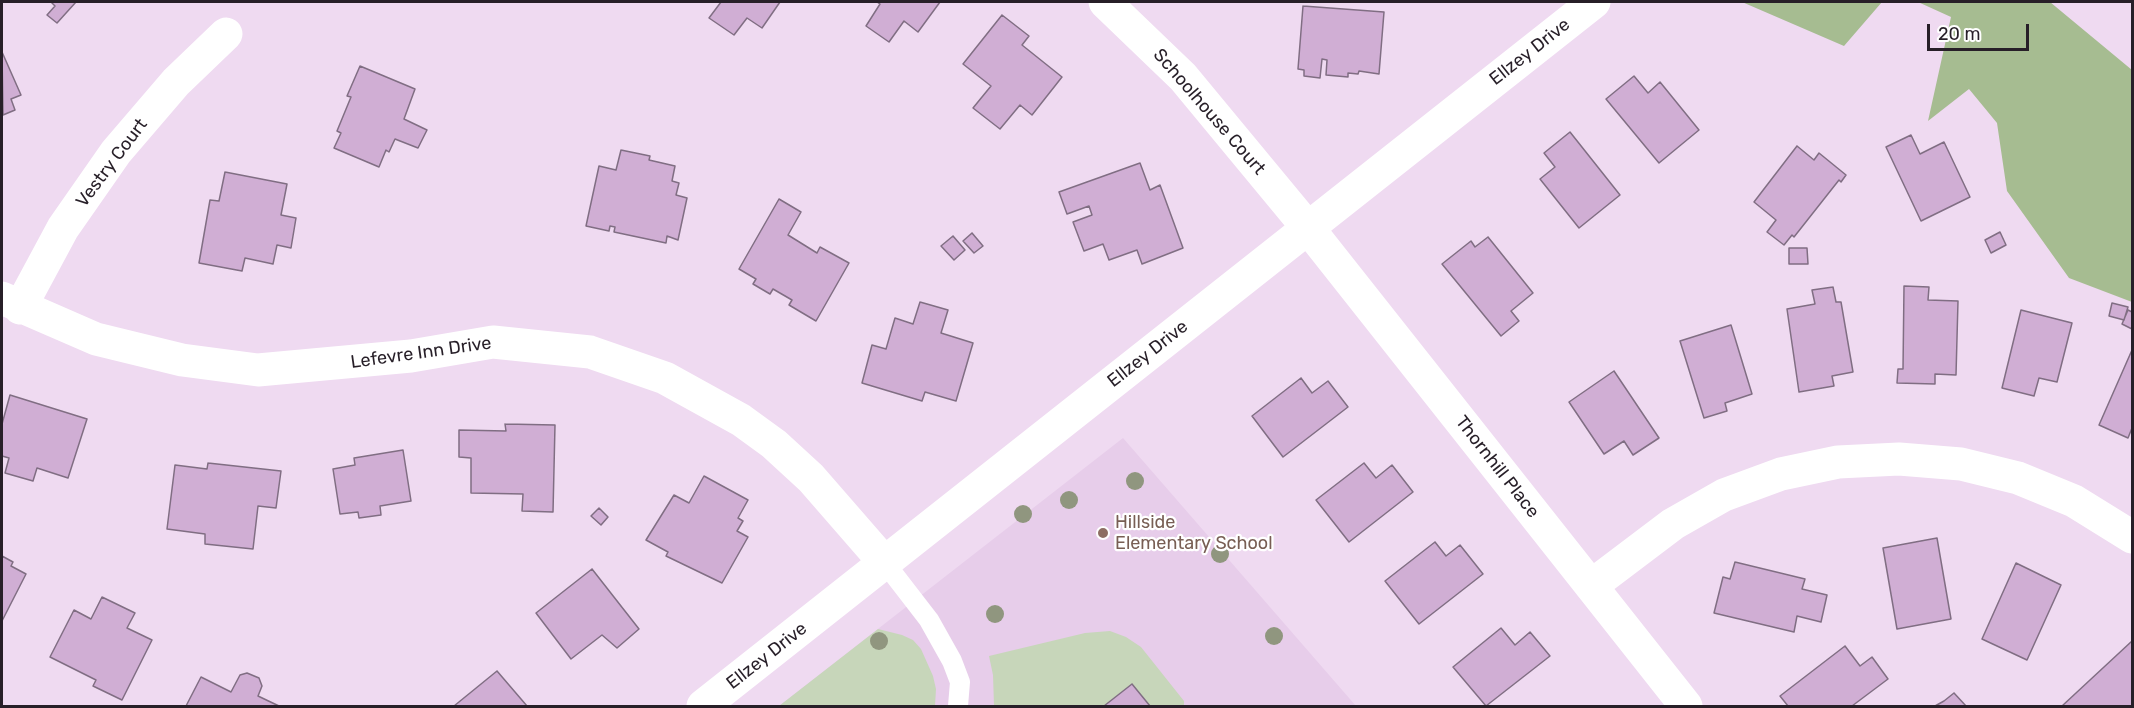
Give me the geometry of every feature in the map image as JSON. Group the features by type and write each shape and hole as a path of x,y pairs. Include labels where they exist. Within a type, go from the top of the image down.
{"street":[{"name":"Schoolhouse Court","path":"1106,2 1183,77 1308,228"},
{"name":"Ellzey Drive","path":"703,706 1594,2"},
{"name":"Vestry Court","path":"11,303 116,152 176,82 226,34"},
{"name":"Thornhill Place","path":"1308,228 1686,706"},
{"name":"Lefevre Inn Drive","path":"11,303 96,339 182,360 258,370 332,365 493,342 590,352 665,378 741,420 766,438 812,478 885,563"},
{"path":"1591,586 1673,524 1724,495 1781,474 1839,462 1899,459 1961,464 2018,478 2074,501 2133,537"}],"lane":[{"path":"885,563 929,620 952,661 960,682 958,706"}],"shaded area":[{"name":"Hillside Elementary School","path":"1123,438 1356,706 779,706"}],"green space":[{"path":"1742,2 1882,2 1844,46"},
{"path":"1918,2 2050,2 2132,70 2132,302 2069,278 2007,191 1997,123 1969,89 1928,121 1951,17"},
{"path":"878,629 913,640 921,649 933,676 936,689 935,706 779,706"},
{"path":"1110,631 1126,637 1141,647 1184,701 1184,706 1150,706 1132,685 1104,706 994,706 993,675 989,656 1085,633"}],"building":[{"path":"51,2 76,2 57,23 47,15 55,6"},
{"path":"721,2 780,2 762,28 747,18 734,35 709,18"},
{"path":"877,2 940,2 918,32 904,21 889,42 866,26 880,4"},
{"path":"1303,6 1384,12 1379,74 1359,71 1358,74 1348,73 1348,77 1326,75 1327,60 1322,59 1320,78 1304,76 1304,70 1298,69"},
{"path":"1002,15 1029,36 1022,45 1062,77 1032,115 1020,105 1000,129 973,108 991,86 963,64"},
{"path":"2,52 21,95 11,99 15,110 3,115"},
{"path":"360,66 415,89 404,119 427,130 418,148 395,139 389,152 386,150 379,167 334,148 341,133 337,131 351,97 347,96"},
{"path":"1634,76 1648,93 1660,82 1699,130 1659,163 1606,99"},
{"path":"1570,132 1620,195 1579,228 1540,179 1555,167 1544,153"},
{"path":"1911,135 1920,154 1944,142 1970,197 1921,221 1886,147"},
{"path":"1797,146 1814,160 1819,153 1846,175 1841,182 1839,180 1794,237 1792,235 1784,245 1767,232 1776,220 1754,202"},
{"path":"621,150 650,156 649,160 675,166 672,181 679,183 676,195 687,198 678,240 667,236 666,243 614,232 615,227 610,226 609,231 586,226 599,166 616,170"},
{"path":"1140,163 1150,190 1160,185 1183,248 1142,264 1137,250 1109,260 1103,244 1084,251 1073,222 1092,215 1089,206 1067,214 1059,192"},
{"path":"225,172 287,184 281,215 296,218 291,248 277,245 273,264 245,258 242,271 199,263 210,200 219,201"},
{"path":"779,199 801,212 788,235 817,253 820,247 849,263 816,321 789,305 792,300 773,289 770,294 753,284 756,279 739,269"},
{"path":"2000,232 2006,245 1991,253 1985,240"},
{"path":"972,233 983,246 974,253 963,241"},
{"path":"953,236 965,250 954,260 941,246"},
{"path":"1488,237 1533,293 1511,311 1519,321 1501,336 1442,264 1471,241 1475,247"},
{"path":"1789,248 1807,248 1808,264 1789,264"},
{"path":"1904,286 1929,287 1928,300 1958,301 1956,375 1935,374 1935,384 1897,383 1898,369 1903,369"},
{"path":"1833,287 1836,302 1841,302 1853,372 1832,376 1834,386 1799,392 1787,309 1815,304 1812,290"},
{"path":"920,302 948,310 941,333 973,343 956,401 925,392 922,401 862,383 872,345 886,349 895,318 913,324"},
{"path":"2112,303 2128,307 2124,320 2109,316"},
{"path":"2021,310 2072,323 2057,382 2039,378 2034,396 2002,388"},
{"path":"2128,310 2132,312 2132,329 2122,324"},
{"path":"1731,325 1752,394 1725,403 1727,411 1704,418 1680,341"},
{"path":"2132,350 2132,428 2128,438 2099,425"},
{"path":"1614,371 1659,438 1633,455 1624,441 1604,454 1569,402"},
{"path":"1301,378 1312,393 1328,381 1348,407 1283,457 1252,416"},
{"path":"10,395 87,419 68,478 37,468 33,481 5,473 9,458 2,456 2,424"},
{"path":"505,424 555,425 553,512 522,511 523,494 471,493 471,458 459,457 459,430 506,431"},
{"path":"403,450 411,501 380,506 381,515 359,518 358,512 340,514 333,469 355,465 354,458"},
{"path":"208,463 281,471 276,508 258,506 253,549 205,544 205,534 167,529 175,465 207,469"},
{"path":"1364,463 1376,478 1392,465 1413,492 1349,542 1316,500"},
{"path":"704,476 748,500 738,518 743,521 737,531 748,537 722,583 666,556 668,552 646,540 674,495 689,503"},
{"path":"599,508 608,517 601,525 591,516"},
{"path":"1937,538 1951,619 1897,629 1883,548"},
{"path":"1435,542 1446,556 1460,545 1483,574 1419,624 1385,581"},
{"path":"2,556 13,562 11,566 26,574 2,621"},
{"path":"1735,562 1805,579 1802,589 1827,595 1821,622 1797,616 1794,632 1714,613 1723,577 1730,579"},
{"path":"2016,563 2061,585 2027,660 1982,639"},
{"path":"592,569 639,629 617,648 602,635 571,659 536,613"},
{"path":"102,597 135,613 127,628 152,640 122,700 93,686 96,680 50,657 74,610 91,619"},
{"path":"1501,628 1515,645 1530,632 1550,656 1486,706 1453,667"},
{"path":"2132,641 2132,706 2062,706"},
{"path":"1845,646 1860,666 1872,657 1888,679 1852,706 1788,706 1780,696"},
{"path":"497,671 527,706 454,706"},
{"path":"247,673 259,678 262,686 258,696 279,706 186,706 201,677 231,692 240,675"},
{"path":"1132,684 1150,706 1104,706"},
{"path":"1954,693 1966,706 1935,706 1944,701"}],"place":[{"name":"Hillside Elementary School","path":"1103,533"}]}
